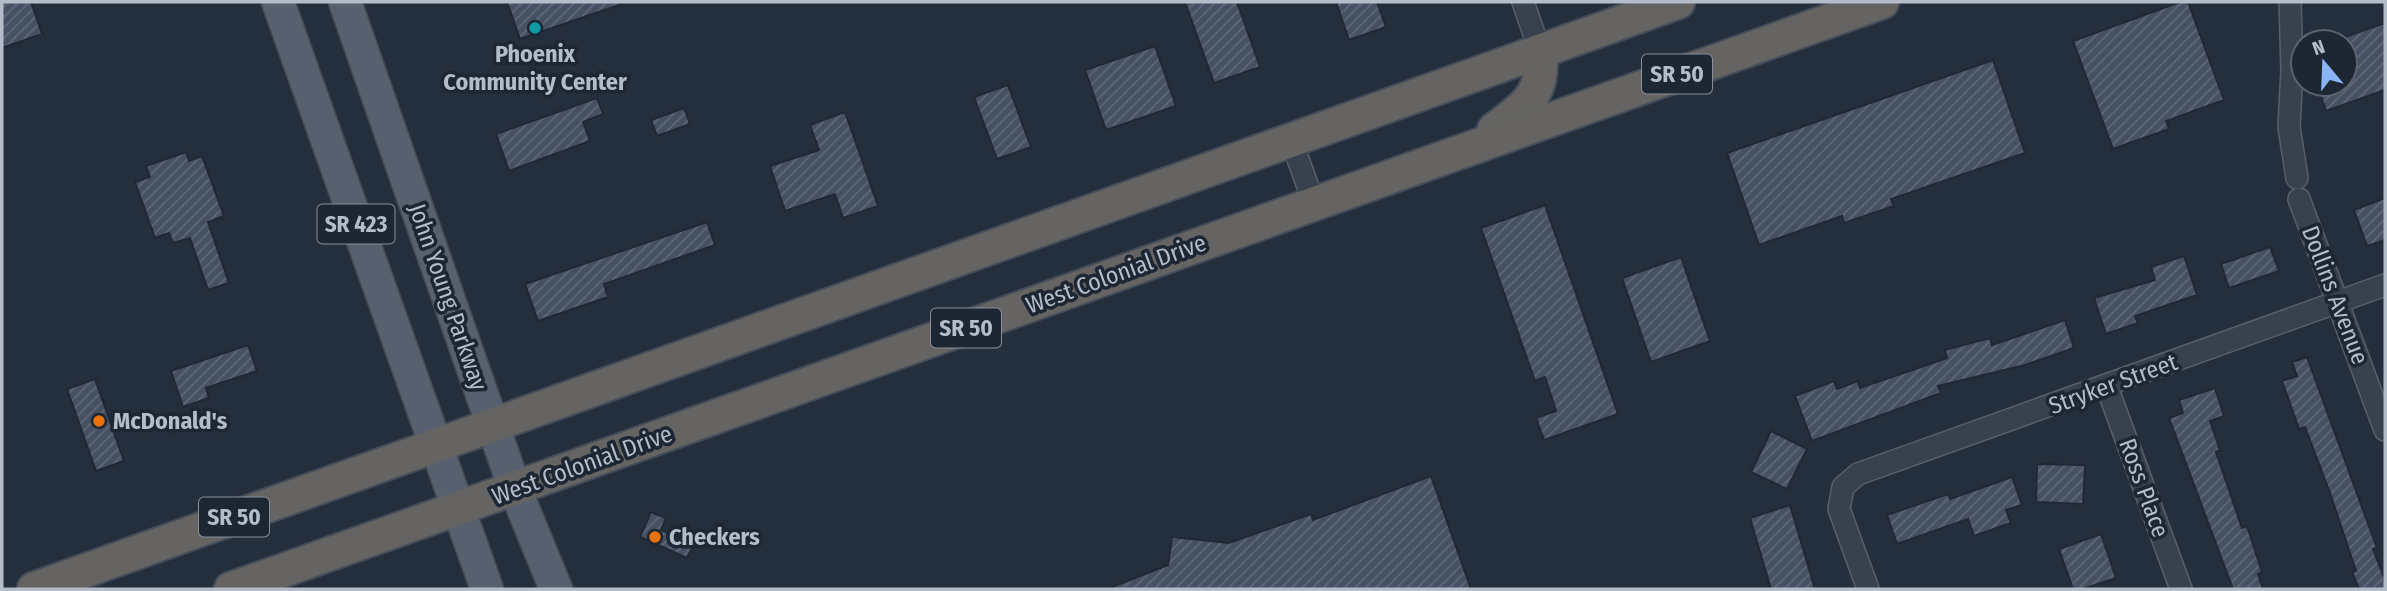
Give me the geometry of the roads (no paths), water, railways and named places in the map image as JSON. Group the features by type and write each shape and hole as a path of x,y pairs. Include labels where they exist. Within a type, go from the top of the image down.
{"highway":[{"name":"SR 50","path":"34,589 1678,2"},
{"name":"West Colonial Drive","path":"231,589 1882,2"},
{"path":"1472,147 1526,105 1539,86 1542,73 1540,51"}],"main road":[{"name":"SR 423","path":"278,2 456,510 487,589"},
{"name":"John Young Parkway","path":"345,2 515,489 556,589"}],"street":[{"path":"1523,2 1540,51"},
{"name":"Dollins Avenue","path":"2290,2 2292,70 2289,127 2298,188 2385,430"},
{"path":"1291,140 1314,203"},
{"name":"Stryker Street","path":"1868,589 1839,509 1843,487 1858,474 2107,387 2385,285"},
{"name":"Ross Place","path":"2107,387 2181,589"}],"place":[{"name":"Phoenix Community Center","path":"535,28"},
{"name":"McDonald's","path":"99,421"},
{"name":"Checkers","path":"655,537"}]}
